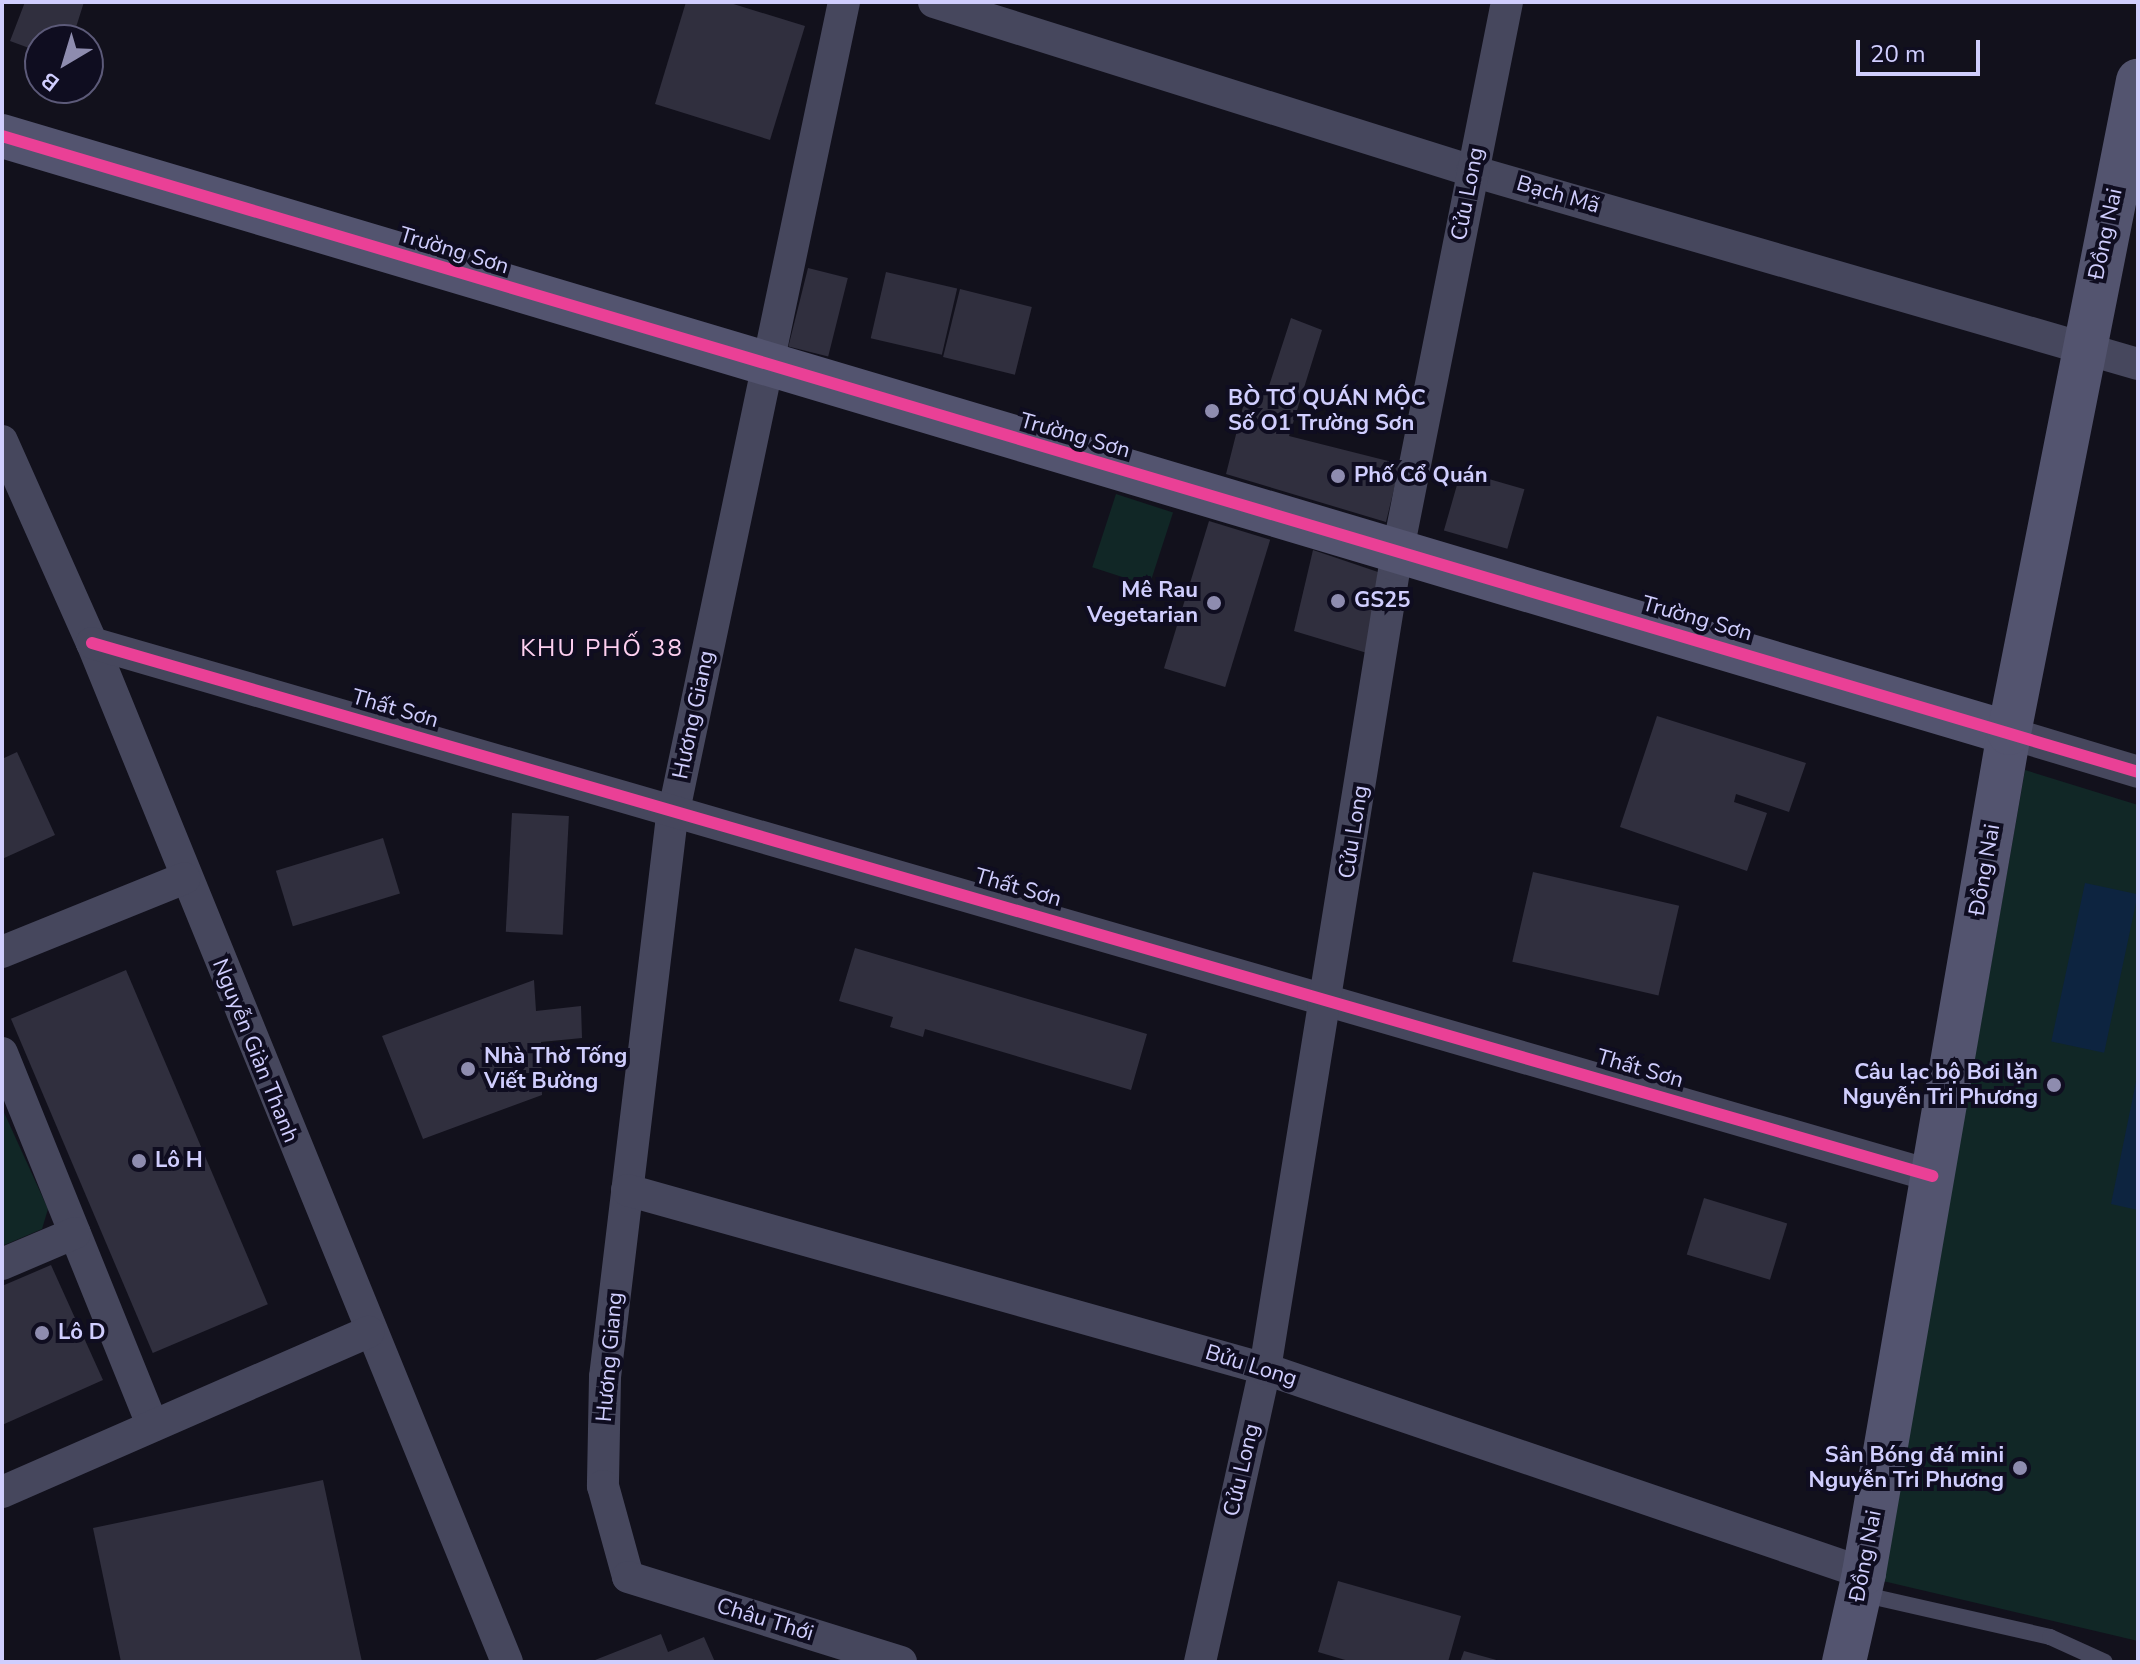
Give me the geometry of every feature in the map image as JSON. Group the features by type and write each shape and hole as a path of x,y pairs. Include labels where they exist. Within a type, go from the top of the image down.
{"street":[{"name":"Hương Giang","path":"628,1577 603,1486 605,1377 674,810 770,366 844,2"},
{"name":"Bạch Mã","path":"934,2 1472,171 2083,343 2138,364"},
{"name":"Cửu Long","path":"1200,1662 1265,1369 1328,998 1397,552 1507,2"},
{"name":"Đồng Nai","path":"1844,1662 1862,1584 2009,733 2083,343 2138,81"},
{"name":"Trường Sơn","path":"2,136 2138,772"},
{"name":"Nguyễn Giàn Thanh","path":"2,441 92,643 369,1332 507,1662"},
{"name":"Thất Sơn","path":"92,643 1328,998 1932,1176"},
{"path":"2,952 185,878"},
{"path":"2,1053 153,1426"},
{"name":"Bửu Long","path":"627,1190 1265,1369 1862,1584"},
{"path":"2,1264 75,1233"},
{"path":"2,1492 369,1332"},
{"name":"Châu Thới","path":"628,1577 901,1662"}],"lane":[{"path":"1862,1584 2050,1637 2105,1662"}],"green space":[{"path":"1116,494 1173,513 1149,586 1092,567"},
{"path":"2025,770 2138,805 2138,1641 1883,1581"},
{"path":"2,1108 48,1209 42,1229 2,1246"}],"water":[{"path":"2085,883 2138,894 2104,1053 2051,1041"},
{"path":"2138,1072 2138,1210 2111,1204"}],"building":[{"path":"25,2 84,2 77,24 24,24 24,46 10,41"},
{"path":"686,2 727,2 805,26 770,140 655,104"},
{"path":"808,268 848,278 828,357 788,347"},
{"path":"886,272 957,288 942,355 871,338"},
{"path":"960,289 1032,307 1015,375 943,357"},
{"path":"1291,318 1322,330 1289,436 1400,464 1386,522 1226,474 1248,387 1267,392"},
{"path":"1461,471 1524,489 1507,549 1444,531"},
{"name":"Mê Rau Vegetarian","path":"1209,521 1270,540 1225,687 1164,668"},
{"name":"GS25","path":"1313,550 1378,572 1367,653 1294,631"},
{"path":"1657,716 1806,763 1789,812 1736,794 1734,802 1767,813 1747,871 1620,827"},
{"path":"17,752 55,835 2,859 2,759"},
{"path":"512,813 569,816 563,935 506,932"},
{"path":"383,838 400,893 293,926 276,871"},
{"path":"1533,872 1679,906 1658,995 1512,962"},
{"path":"855,948 1147,1034 1131,1090 925,1029 923,1037 890,1027 893,1017 839,1001"},
{"name":"Lô H","path":"126,970 268,1304 153,1353 11,1019"},
{"name":"Nhà Thờ Tống Viết Bường","path":"534,980 536,1011 581,1006 582,1038 541,1042 542,1095 423,1139 382,1036"},
{"path":"1704,1198 1787,1223 1770,1280 1687,1254"},
{"name":"Lô D","path":"51,1265 103,1380 2,1425 2,1286"},
{"path":"323,1480 362,1662 121,1662 93,1528"},
{"path":"1338,1581 1461,1616 1448,1662 1352,1662 1318,1652"},
{"path":"661,1634 668,1652 704,1637 715,1662 590,1662"},
{"path":"1464,1651 1500,1661 1500,1662 1460,1662"}],"cycle path":[{"path":"2,136 2138,772"},
{"path":"92,643 1932,1176"}],"place":[{"name":"BÒ TƠ QUÁN MỘC Số O1 Trường Sơn","path":"1212,411"},
{"name":"Phố Cổ Quán","path":"1338,476"},
{"name":"GS25","path":"1338,601"},
{"name":"Mê Rau Vegetarian","path":"1214,603"},
{"name":"Nhà Thờ Tống Viết Bường","path":"468,1069"},
{"name":"Câu lạc bộ Bơi lặn Nguyễn Tri Phương","path":"2054,1085"},
{"name":"Lô H","path":"139,1161"},
{"name":"Lô D","path":"42,1333"},
{"name":"Sân Bóng đá mini Nguyễn Tri Phương","path":"2020,1468"}],"district":[{"name":"KHU PHỐ 38","path":"602,649"}]}
